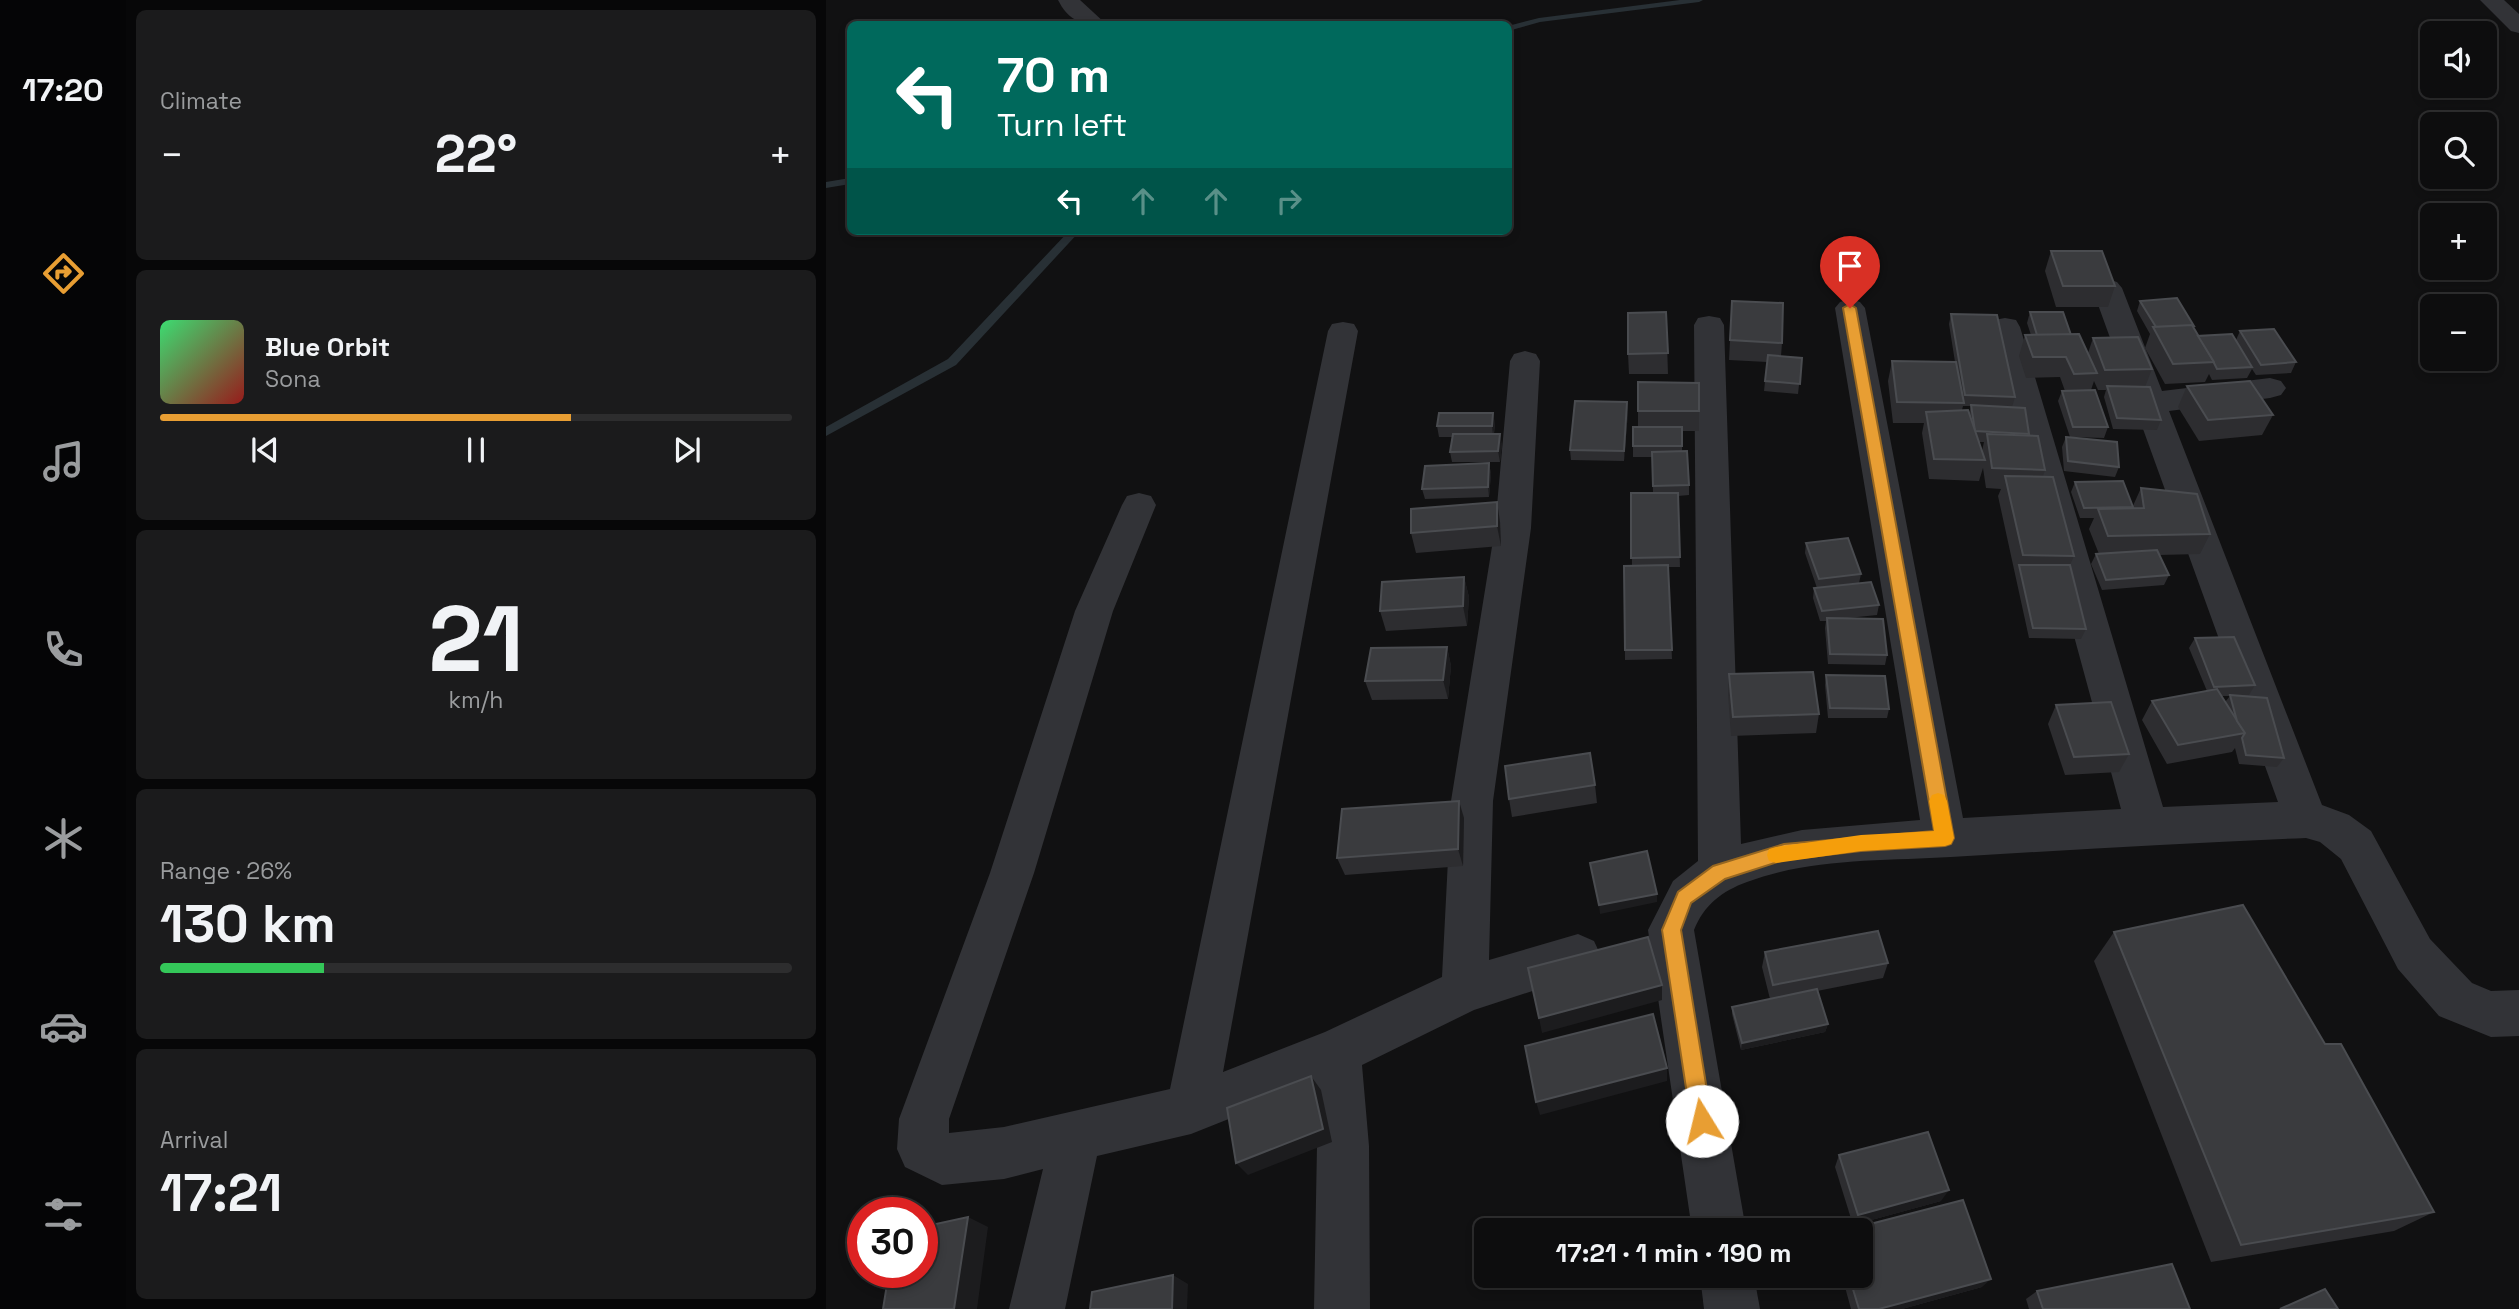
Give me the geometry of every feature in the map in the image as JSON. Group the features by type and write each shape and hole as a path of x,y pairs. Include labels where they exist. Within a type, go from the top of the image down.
{"street":[{"path":"1069,0 1072,6 1091,21"},
{"path":"2491,0 2519,26"},
{"path":"2107,288 2150,402 2332,830 2384,902 2414,954 2456,1000 2491,1014 2519,1013"},
{"path":"1850,308 1945,838"},
{"path":"1709,325 1720,872"},
{"path":"2005,327 2147,825"},
{"path":"1191,1109 1343,331"},
{"path":"1465,990 1472,801 1513,528 1525,361"},
{"path":"2150,402 2270,388"},
{"path":"1139,505 1094,611 1012,873 924,1119 923,1149 942,1159 1004,1153 1191,1109 1337,1052 1465,990 1642,938 1684,898 1720,872 1784,852 1861,843 2147,825 2332,830"},
{"path":"1642,938 1716,1218"},
{"path":"1337,1052 1343,1146 1342,1309"},
{"path":"1037,1309 1076,1137"},
{"path":"1729,1288 1732,1309"}],"building":[{"path":"2051,251 2102,251 2115,286 2063,286"},
{"path":"2177,298 2194,326 2156,327 2140,301"},
{"path":"1732,301 1783,303 1782,343 1730,340"},
{"path":"1666,312 1668,353 1628,354 1628,313"},
{"path":"2030,312 2063,312 2071,335 2037,335"},
{"path":"1951,314 1997,315 2015,397 1965,395"},
{"path":"2192,325 2214,362 2173,364 2153,327"},
{"path":"2274,329 2296,362 2261,365 2240,331"},
{"path":"2079,334 2097,373 2074,374 2066,357 2033,357 2025,335"},
{"path":"2232,334 2252,367 2217,369 2198,336"},
{"path":"2138,337 2152,369 2105,370 2093,338"},
{"path":"1768,355 1802,358 1800,384 1765,381"},
{"path":"1892,361 1956,362 1964,403 1897,402"},
{"path":"2250,381 2273,415 2208,420 2187,386"},
{"path":"1638,382 1699,383 1699,411 1638,411"},
{"path":"2107,386 2150,387 2161,420 2117,418"},
{"path":"2095,390 2108,427 2073,427 2062,391"},
{"path":"1575,401 1627,402 1624,451 1570,450"},
{"path":"1971,405 2025,408 2029,434 1975,431"},
{"path":"1968,410 1985,460 1934,459 1926,412"},
{"path":"1439,413 1493,413 1492,426 1437,426"},
{"path":"1633,427 1682,427 1682,446 1633,446"},
{"path":"1453,434 1500,434 1498,451 1450,452"},
{"path":"1987,434 2038,436 2045,470 1992,468"},
{"path":"2066,437 2117,442 2119,467 2068,461"},
{"path":"1687,451 1689,485 1653,486 1652,452"},
{"path":"1489,463 1488,487 1422,489 1425,466"},
{"path":"2005,476 2053,477 2074,556 2023,555"},
{"path":"2123,481 2133,507 2084,508 2075,482"},
{"path":"2141,488 2197,494 2210,534 2108,536 2098,509 2144,508"},
{"path":"1631,493 1678,493 1680,557 1631,558"},
{"path":"1497,502 1497,526 1411,533 1411,509"},
{"path":"1848,538 1861,574 1819,579 1806,543"},
{"path":"2157,550 2169,575 2106,580 2096,554"},
{"path":"1668,565 1672,650 1625,650 1624,566"},
{"path":"2019,565 2070,565 2086,629 2033,628"},
{"path":"1464,577 1463,606 1380,611 1382,582"},
{"path":"1871,582 1879,605 1822,611 1814,588"},
{"path":"1827,618 1883,619 1887,655 1830,654"},
{"path":"2234,637 2255,685 2214,687 2195,638"},
{"path":"1447,647 1443,680 1365,681 1371,648"},
{"path":"1813,672 1819,714 1733,717 1729,674"},
{"path":"1826,675 1885,676 1889,709 1830,708"},
{"path":"2217,689 2245,733 2178,745 2152,701"},
{"path":"2230,695 2267,698 2284,758 2246,755 2242,738 2245,733 2237,721"},
{"path":"2111,702 2129,754 2074,757 2056,705"},
{"path":"1590,753 1595,785 1509,799 1505,766"},
{"path":"1459,801 1458,849 1337,858 1342,809"},
{"path":"1647,851 1657,894 1599,905 1590,863"},
{"path":"2243,905 2325,1044 2341,1044 2434,1212 2241,1245 2114,932"},
{"path":"1878,931 1888,963 1773,985 1765,952"},
{"path":"1648,937 1662,985 1539,1018 1528,968"},
{"path":"1817,989 1828,1024 1742,1043 1732,1007"},
{"path":"1653,1014 1667,1068 1536,1102 1525,1046"},
{"path":"1311,1076 1323,1129 1236,1163 1227,1108"},
{"path":"1928,1132 1949,1190 1858,1215 1839,1155"},
{"path":"1963,1200 1991,1279 1879,1309 1859,1309 1853,1288 1873,1288 1873,1223"},
{"path":"968,1217 954,1309 883,1309 886,1288 938,1288 938,1224"},
{"path":"2172,1264 2190,1309 2043,1309 2037,1291"},
{"path":"1173,1275 1172,1309 1090,1309 1092,1292"},
{"path":"2325,1289 2338,1309 2280,1309"}],"waterway":[{"path":"1512,28 1539,20 1699,0"},
{"path":"826,185 847,182"},
{"path":"826,432 952,362 1071,235"}],"slow traffic":[{"path":"1776,855 1861,843 1945,838 1938,801"}],"route":[{"path":"1702,1121 1671,930 1684,898 1720,872 1784,852 1861,843 1945,838 1850,308"}]}
